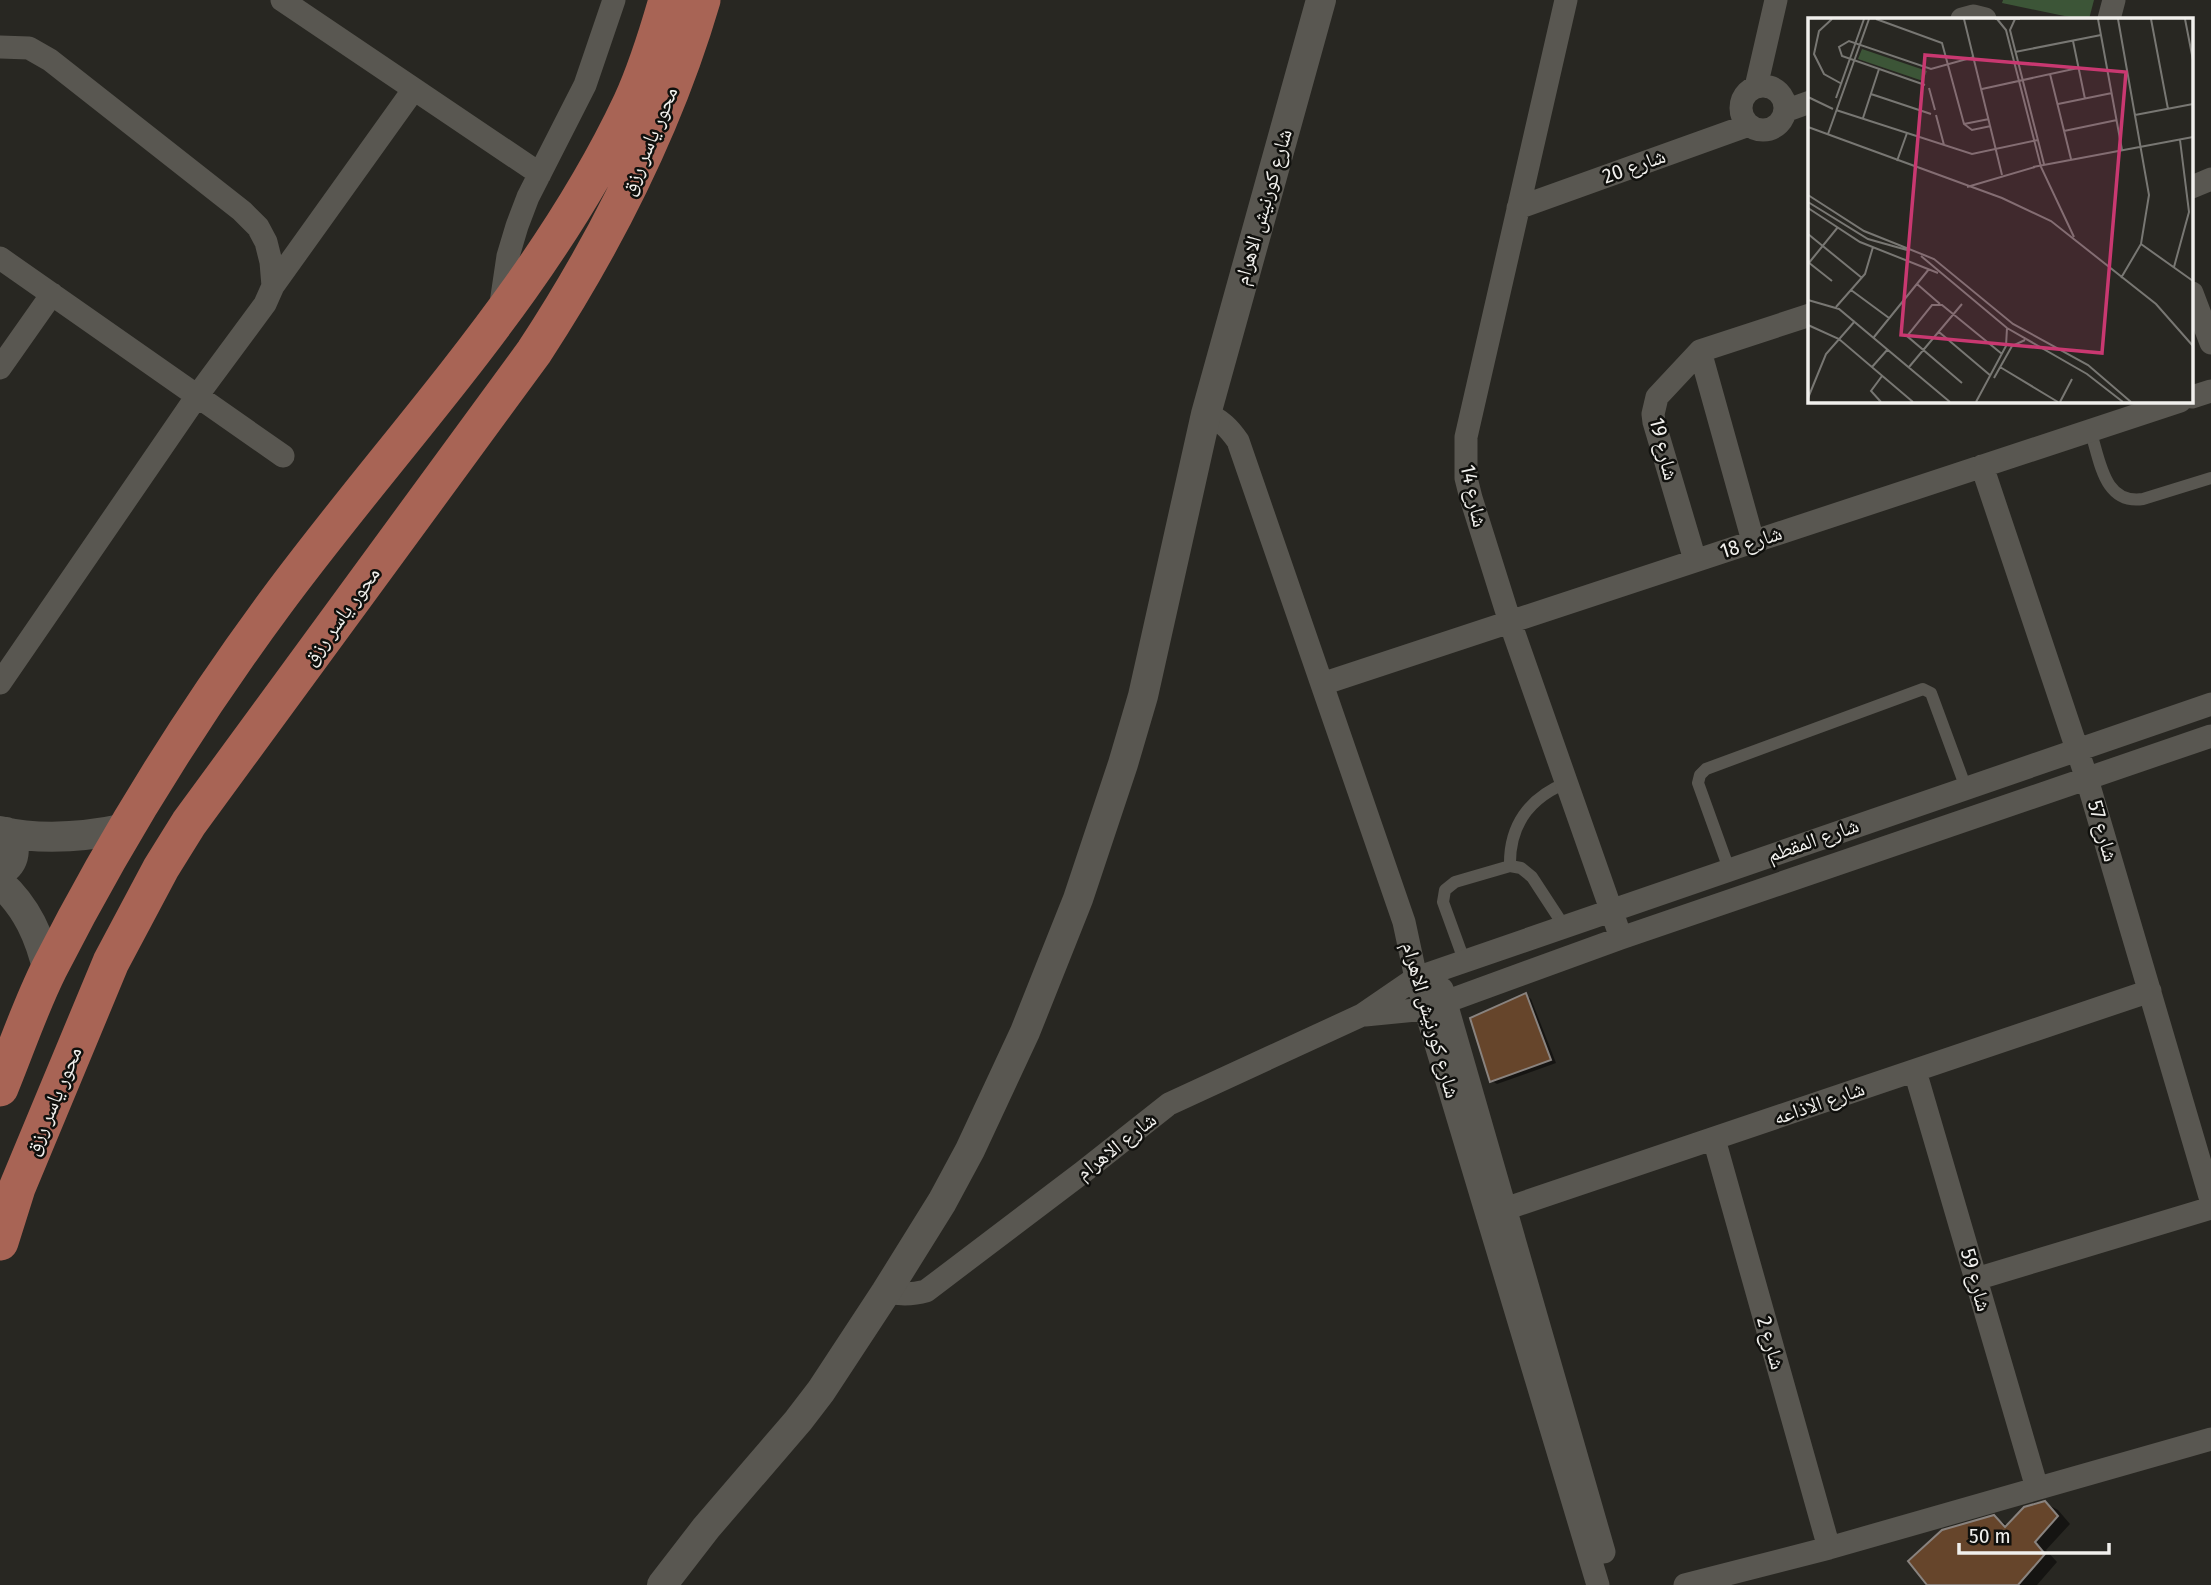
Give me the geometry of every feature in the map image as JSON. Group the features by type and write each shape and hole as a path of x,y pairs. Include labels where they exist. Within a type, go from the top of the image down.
{"main road":[{"name":"محور ياسر رزق","path":"0,1088 48,972 127,828 176,750 277,601 499,318 544,256 604,155 631,102 653,47 667,0"},
{"name":"محور ياسر رزق","path":"0,1242 17,1188 111,962 161,868 189,823 518,375 564,306 599,247 642,161 668,98 702,0"}],"street":[{"path":"282,0 540,174"},
{"path":"499,318 508,257 520,217 585,85 614,0"},
{"name":"شارع كورنيش الاهرام","path":"662,1585 706,1528 821,1391 886,1292 942,1202 970,1150 1025,1032 1078,900 1143,696 1206,414 1321,0"},
{"name":"شارع 14","path":"1566,0 1466,437 1465,457 1471,498 1510,622 1621,938"},
{"path":"1756,87 1776,0"},
{"path":"2109,18 2114,0"},
{"path":"0,47 29,48 50,60 242,211 258,227 267,242 273,286"},
{"path":"1769,86 1783,98 1785,111 1779,123 1761,130 1749,125 1741,107 1745,95 1756,87 1769,86"},
{"path":"0,683 197,396 265,304 273,286 414,89"},
{"path":"1785,111 1808,103"},
{"name":"شارع 20","path":"1518,208 1749,125"},
{"path":"2194,186 2211,179"},
{"path":"0,258 283,456"},
{"path":"0,368 52,294"},
{"path":"2194,298 2211,343"},
{"name":"شارع 19","path":"1695,560 1653,414 1657,397 1700,351 1808,316"},
{"path":"1700,351 1753,541"},
{"path":"2194,396 2211,391"},
{"name":"شارع 18","path":"1322,684 2177,402"},
{"name":"شارع كورنيش الاهرام","path":"1206,414 1224,424 1238,441 1404,922 1426,974 1613,1585"},
{"name":"شارع 57","path":"1982,466 2078,750 2211,1200"},
{"name":"شارع المقطم","path":"1426,974 2211,704"},
{"name":"شارع المقطم","path":"1436,1005 1621,938 2211,736"},
{"path":"3,832 73,837 127,828"},
{"path":"0,872 9,865 14,852 11,838 3,832"},
{"path":"0,883 27,915 43,952 48,972"},
{"name":"شارع الاهرام","path":"886,1292 913,1295 926,1291 1169,1104 1362,1015 1426,974"},
{"name":"شارع الاذاعه","path":"1497,1212 2150,991"},
{"name":"شارع الاهرام","path":"1362,1015 1436,1005"},
{"name":"شارع 59","path":"1915,1071 2037,1489"},
{"name":"شارع 2","path":"1714,1139 1829,1548"},
{"path":"1976,1279 2211,1208"},
{"name":"شارع كورنيش الاهرام","path":"1497,1212 1598,1585"},
{"path":"1685,1585 1829,1548 2211,1439"}],"lane":[{"path":"2090,430 2109,486 2123,498 2143,499 2211,478"},
{"path":"1729,869 1698,783 1700,775 1706,769 1923,689 1931,693 1966,788"},
{"path":"1510,866 1512,839 1523,814 1542,795 1566,783"},
{"path":"1464,960 1443,902 1445,890 1455,882 1510,866 1521,868 1532,877 1564,926"}],"green space":[{"path":"2003,0 2094,0 2089,18 2074,18 2002,3"}],"building":[{"path":"1526,993 1551,1060 1490,1082 1470,1018"},
{"path":"2045,1501 2058,1516 2035,1542 2045,1554 2018,1585 1927,1585 1908,1561 1942,1530 1994,1515 2005,1527 2024,1507"}]}
